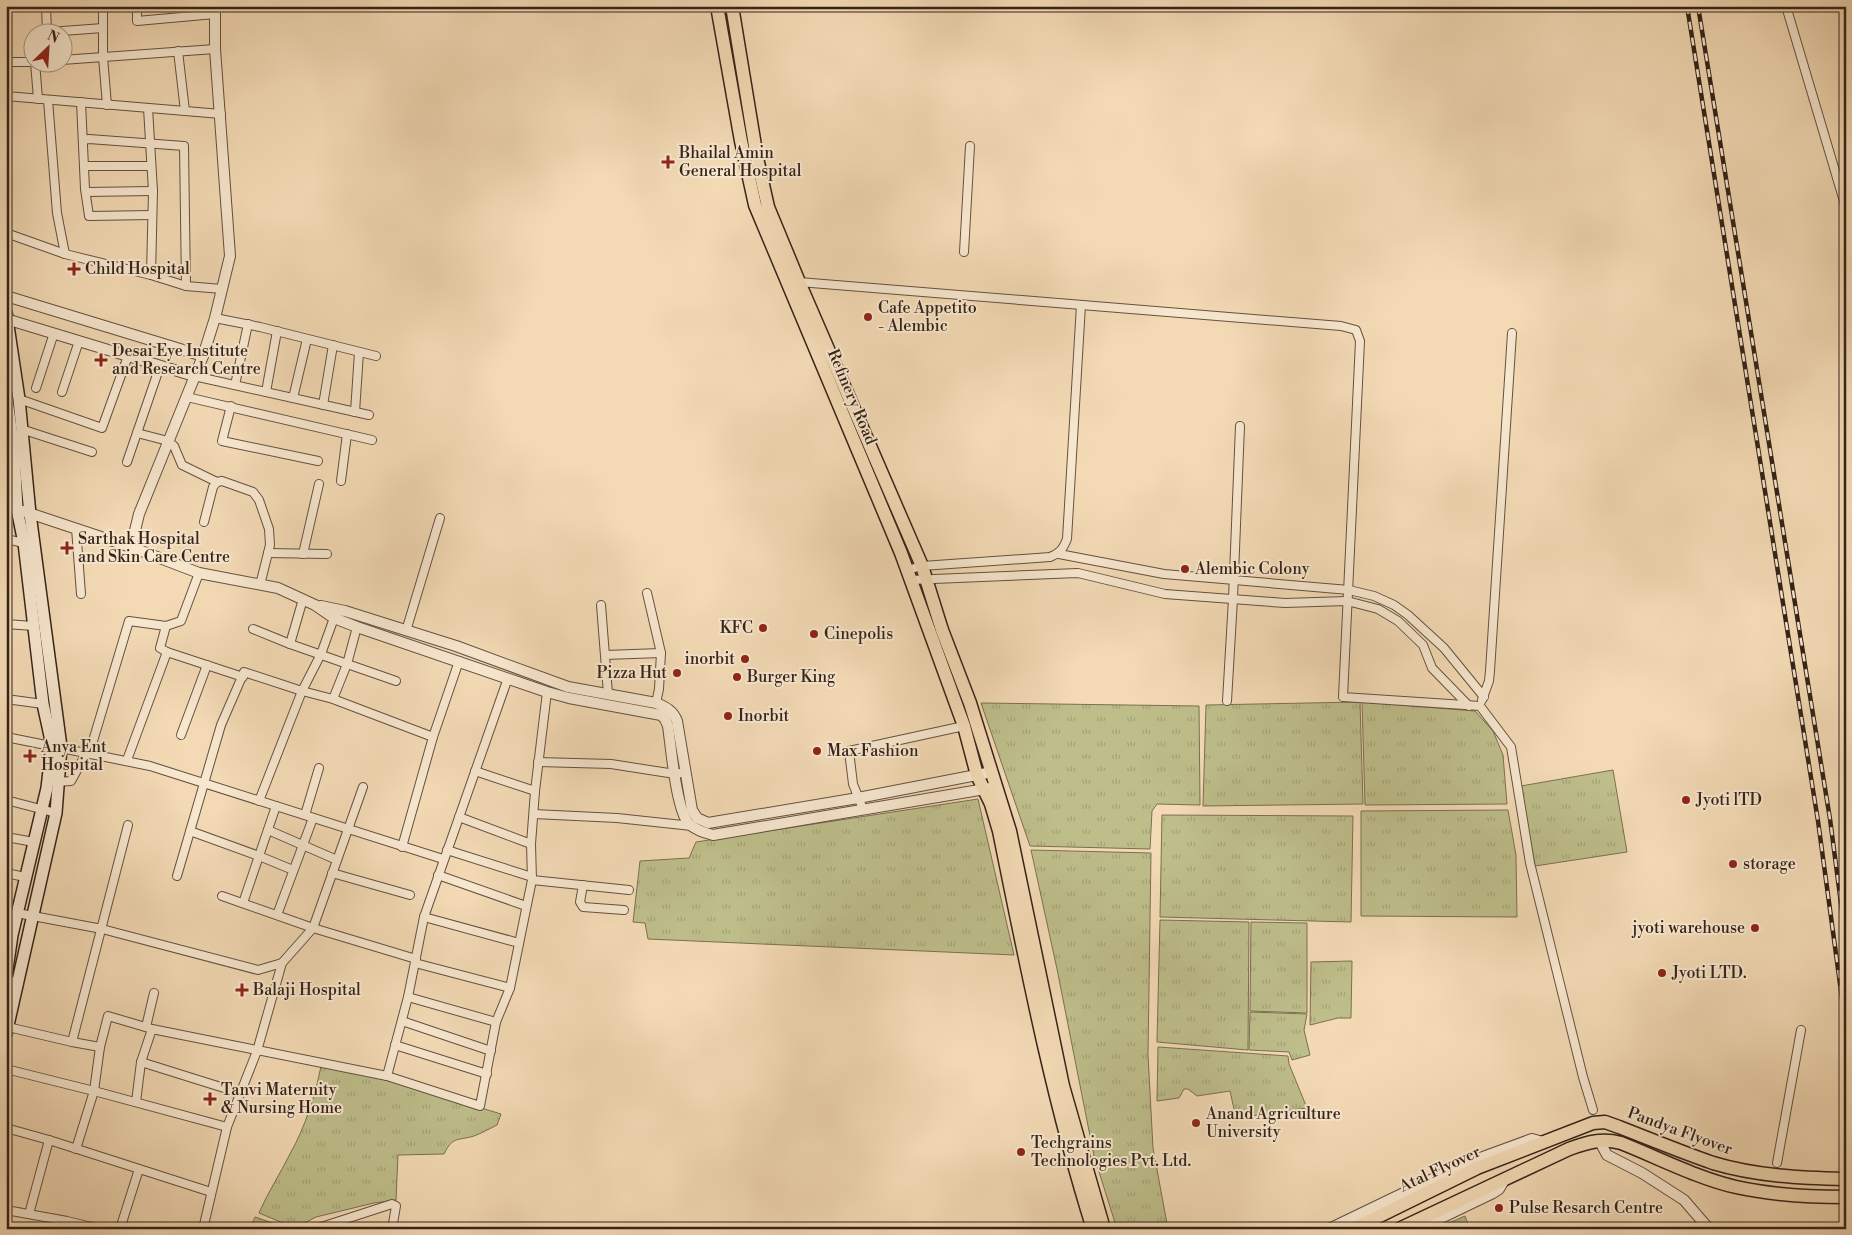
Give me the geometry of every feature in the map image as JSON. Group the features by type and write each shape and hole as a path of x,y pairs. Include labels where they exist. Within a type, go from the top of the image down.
{"main road":[{"name":"Refinery Road","path":"717,6 751,191 763,226 798,290 924,572 942,630 970,702 992,772 989,789"},
{"name":"Refinery Road","path":"732,6 762,184 772,218 964,726 977,775 989,789"},
{"path":"6,317 19,399 56,746 53,782 56,813 7,1030"},
{"path":"6,393 12,509 24,543 44,704 56,746"},
{"path":"6,976 9,935 17,913 42,808 53,782"},
{"path":"989,789 1010,831 1050,1051 1063,1086 1093,1229"},
{"name":"Atal Flyover","path":"1353,1229 1477,1168 1597,1119"},
{"name":"Pandya Flyover","path":"1597,1119 1713,1163 1769,1175 1804,1179 1846,1179"},
{"path":"1399,1229 1570,1148 1599,1140"},
{"name":"Pandya Flyover","path":"1599,1140 1622,1143 1734,1186 1797,1196 1846,1197"},
{"path":"1085,1186 1104,1229"}],"street":[{"path":"46,6 47,22"},
{"path":"103,6 103,57 107,105"},
{"path":"131,547 139,514 203,356 230,256 215,49 215,10 137,20 137,6"},
{"path":"1786,6 1846,208"},
{"path":"72,30 103,28"},
{"path":"72,59 215,49"},
{"path":"178,52 186,111"},
{"path":"6,62 22,62"},
{"path":"35,72 38,99"},
{"path":"6,96 221,114"},
{"path":"48,100 57,213 65,254"},
{"path":"81,102 89,216 152,215"},
{"path":"148,108 153,191 151,275"},
{"path":"83,140 184,146 186,286"},
{"path":"964,252 970,146"},
{"path":"84,166 151,166"},
{"path":"86,192 153,191"},
{"path":"6,233 65,254 151,275 186,286 222,289"},
{"path":"798,290 1081,305 1341,326 1356,330 1360,340 1343,697 1480,706"},
{"path":"6,296 203,356"},
{"path":"908,574 1050,557 1058,554 1064,547 1067,539 1081,305"},
{"path":"6,317 194,376 369,415"},
{"path":"214,318 248,324 376,356"},
{"path":"235,386 248,324"},
{"path":"266,392 277,331"},
{"path":"36,388 54,333"},
{"path":"1480,706 1490,671 1512,333"},
{"path":"294,398 306,339"},
{"path":"62,392 79,341"},
{"path":"324,405 333,346"},
{"path":"354,412 359,352"},
{"path":"19,399 102,428 128,356"},
{"path":"127,462 160,366"},
{"path":"187,397 372,440"},
{"path":"231,406 222,441 318,461"},
{"path":"1227,701 1240,426"},
{"path":"21,429 92,452"},
{"path":"137,433 168,441 174,446 182,465 217,482 222,481 249,490 256,496 270,529 271,537 260,584"},
{"path":"341,481 348,434"},
{"path":"204,522 217,482"},
{"path":"303,554 319,484"},
{"path":"12,509 76,528 199,573 278,588 315,605 334,618 357,627 546,692 661,715 666,719 668,726 683,814 692,826 714,835 989,789"},
{"path":"406,631 440,518"},
{"path":"76,528 81,594"},
{"path":"6,539 24,543"},
{"path":"268,553 327,554"},
{"path":"1058,554 1164,574 1349,590 1374,596 1388,602 1408,615 1444,648 1484,697"},
{"path":"908,574 924,572 1078,573 1165,594 1284,603 1347,602 1378,609 1398,620 1423,645 1432,668 1469,706"},
{"path":"53,782 71,781 88,753 129,621 166,626 181,621 199,573"},
{"path":"647,593 661,653 659,689 656,703"},
{"path":"290,644 303,599"},
{"path":"315,605 345,611 482,655 557,684 656,703 668,708 675,717 692,810 697,818 708,823 858,798 992,772"},
{"path":"602,605 608,694"},
{"path":"259,801 302,691 321,654 334,618"},
{"path":"6,624 33,626"},
{"path":"166,626 160,648 167,652 242,676"},
{"path":"333,699 347,664 357,627"},
{"path":"253,630 396,681"},
{"path":"127,760 167,652"},
{"path":"605,655 661,653"},
{"path":"402,847 433,737 458,661"},
{"path":"181,735 207,665"},
{"path":"177,876 221,725 244,672 333,699 433,737"},
{"path":"387,1076 408,997 424,917 508,678"},
{"path":"76,1149 94,1091 100,1047 108,1016 149,1028 387,1076 480,1106 496,1022 510,988 532,878 530,844 546,692"},
{"path":"6,699 44,704"},
{"path":"1480,706 1511,747 1530,863 1583,1077 1597,1119"},
{"path":"863,809 853,784 849,751 964,726"},
{"path":"6,737 150,766 443,859"},
{"path":"538,762 611,764 675,774 686,772"},
{"path":"277,915 303,845 319,768"},
{"path":"475,771 535,791"},
{"path":"202,1229 227,1127 257,1051 282,963 313,928 363,787"},
{"path":"6,800 56,813"},
{"path":"243,903 276,806"},
{"path":"534,814 617,818 692,826"},
{"path":"459,818 530,844"},
{"path":"72,1042 128,825"},
{"path":"268,830 337,860"},
{"path":"190,831 293,870"},
{"path":"6,837 34,842"},
{"path":"447,850 532,878 629,890"},
{"path":"6,873 25,877"},
{"path":"332,874 410,895"},
{"path":"438,875 526,906"},
{"path":"583,885 580,902 583,907 624,910"},
{"path":"222,896 415,961 510,988"},
{"path":"17,913 102,929 258,970 282,963"},
{"path":"424,917 519,943"},
{"path":"6,982 18,983"},
{"path":"136,1102 141,1062 149,1028 154,993"},
{"path":"408,997 496,1022"},
{"path":"402,1021 491,1051"},
{"path":"7,1030 100,1047"},
{"path":"1778,1163 1801,1030"},
{"path":"395,1046 487,1074"},
{"path":"141,1062 240,1093"},
{"path":"6,1069 227,1127"},
{"path":"6,1128 211,1192"},
{"path":"1329,1229 1464,1164 1532,1139 1542,1142"},
{"path":"29,1214 49,1140"},
{"path":"1599,1140 1607,1155 1642,1173 1684,1200 1709,1229"},
{"path":"120,1229 140,1169"},
{"path":"1418,1229 1493,1193 1505,1179"},
{"path":"315,1228 395,1204 392,1229"},
{"path":"6,1210 67,1220 100,1229"}],"green space":[{"path":"1360,702 1363,804 1203,806 1206,705"},
{"path":"1362,702 1475,711 1493,731 1503,755 1507,804 1365,805"},
{"path":"981,703 1199,706 1200,805 1157,804 1152,811 1150,849 1030,846"},
{"path":"1613,770 1627,852 1535,866 1521,786"},
{"path":"978,799 1014,955 648,939 645,923 633,922 640,861 689,858 696,842"},
{"path":"1508,810 1516,855 1517,917 1361,916 1361,811"},
{"path":"1162,815 1353,816 1351,922 1160,917"},
{"path":"1031,850 1151,853 1148,1055 1153,1148 1168,1229 1117,1229 1094,1156"},
{"path":"1160,920 1249,922 1248,1050 1157,1042"},
{"path":"1251,922 1307,923 1307,1013 1250,1011"},
{"path":"1352,961 1351,1018 1338,1018 1310,1025 1311,962"},
{"path":"1250,1012 1307,1014 1304,1030 1310,1055 1292,1060 1289,1052 1249,1050"},
{"path":"1158,1047 1288,1056 1289,1064 1307,1108 1236,1118 1230,1091 1197,1096 1188,1089 1184,1089 1179,1098 1157,1101"},
{"path":"321,1066 387,1079 501,1114 497,1125 474,1136 453,1142 444,1154 398,1155 396,1200 374,1203 316,1217 295,1228 259,1213 305,1122 313,1100"},
{"path":"1465,1216 1470,1229 1435,1229"},
{"path":"255,1217 290,1229 250,1229"}],"railway":[{"path":"1687,6 1818,821 1846,1028"},
{"path":"1698,6 1830,819 1846,942"}],"place":[{"name":"Bhailal Amin General Hospital","path":"668,162"},
{"name":"Child Hospital","path":"74,269"},
{"name":"Cafe Appetito - Alembic","path":"868,317"},
{"name":"Desai Eye Institute and Research Centre","path":"101,360"},
{"name":"Sarthak Hospital and Skin Care Centre","path":"67,548"},
{"name":"Alembic Colony","path":"1185,569"},
{"name":"KFC","path":"763,628"},
{"name":"Cinepolis","path":"814,634"},
{"name":"inorbit","path":"745,659"},
{"name":"Pizza Hut","path":"677,673"},
{"name":"Burger King","path":"737,677"},
{"name":"Inorbit","path":"728,716"},
{"name":"Max Fashion","path":"817,751"},
{"name":"Anya Ent Hospital","path":"30,756"},
{"name":"Jyoti lTD","path":"1686,800"},
{"name":"storage","path":"1733,864"},
{"name":"jyoti warehouse","path":"1755,928"},
{"name":"Jyoti LTD.","path":"1662,973"},
{"name":"Balaji Hospital","path":"242,990"},
{"name":"Tanvi Maternity & Nursing Home","path":"210,1099"},
{"name":"Anand Agriculture University","path":"1196,1123"},
{"name":"Techgrains Technologies Pvt. Ltd.","path":"1021,1152"},
{"name":"Pulse Resarch Centre","path":"1499,1208"}]}
